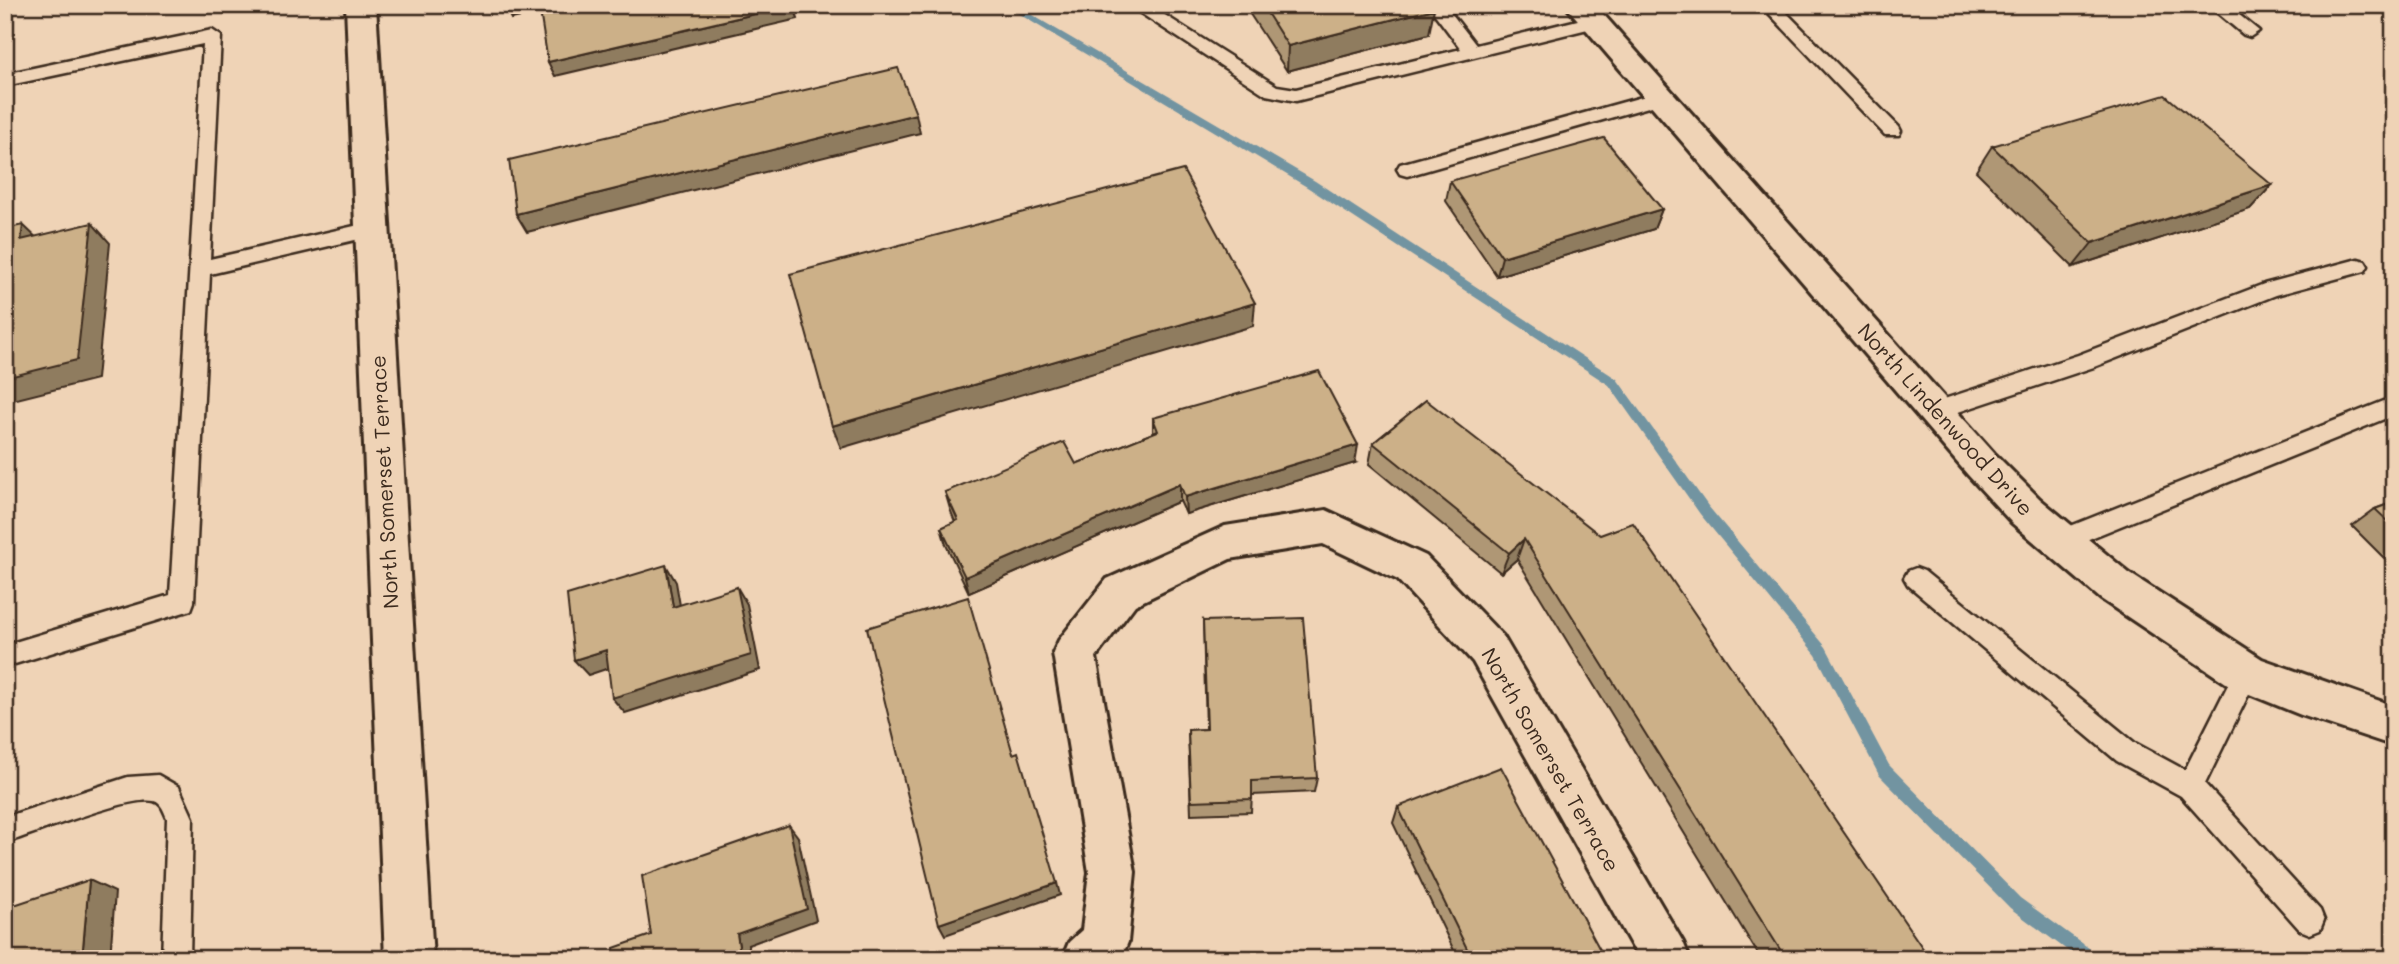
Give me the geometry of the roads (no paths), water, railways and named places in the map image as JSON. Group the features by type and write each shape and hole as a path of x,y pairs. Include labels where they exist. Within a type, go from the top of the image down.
{"street":[{"name":"North Somerset Terrace","path":"360,5 409,959"},
{"name":"North Lindenwood Drive","path":"1587,14 1934,411 2026,511 2115,586 2247,673 2301,695 2394,726"},
{"name":"North Somerset Terrace","path":"1086,959 1104,942 1112,872 1074,653 1121,592 1225,543 1326,527 1412,568 1488,649 1666,959"}],"lane":[{"path":"1136,5 1272,91 1284,94 1310,94 1473,52 1587,14"},
{"path":"1436,5 1473,52"},
{"path":"1769,5 1892,131"},
{"path":"2216,5 2250,31"},
{"path":"5,80 212,36 182,602 5,656"},
{"path":"1407,169 1660,98"},
{"path":"200,269 372,229"},
{"path":"1934,411 2086,361 2271,289 2358,266"},
{"path":"2061,540 2394,406"},
{"path":"1916,578 2126,751 2190,787 2310,920"},
{"path":"2190,787 2247,673"},
{"path":"5,830 128,790 158,788 170,796 180,817 176,959"}],"waterway":[{"path":"1008,5 1311,184 1613,382 1704,510 1821,651 1884,770 2015,903 2092,959"}]}
